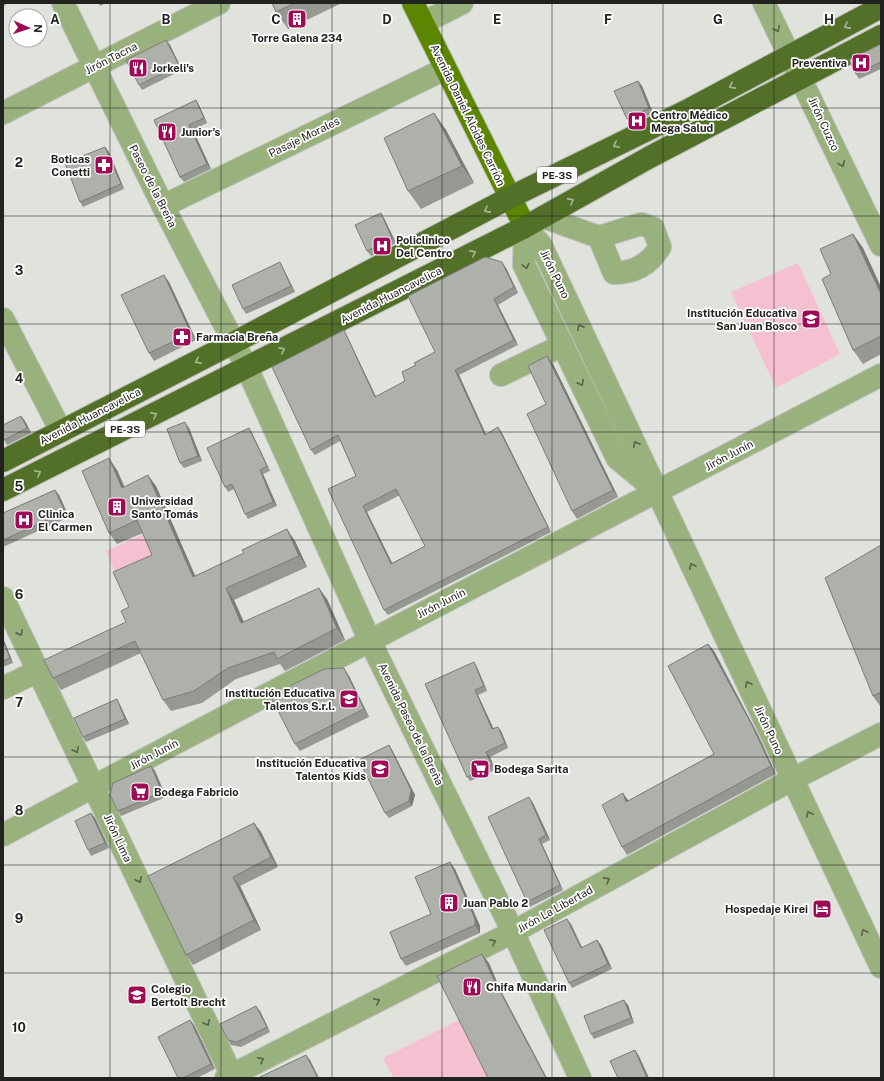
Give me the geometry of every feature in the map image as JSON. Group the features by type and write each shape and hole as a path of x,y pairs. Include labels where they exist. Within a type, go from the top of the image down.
{"highway":[{"name":"Avenida Huancavelica","path":"3,461 233,343 509,198 690,109 881,8"},
{"name":"Avenida Huancavelica","path":"3,490 525,227 650,157 881,36"}],"main road":[{"name":"Avenida Daniel Alcides Carrión","path":"413,3 509,198 525,227"}],"street":[{"name":"Paseo de la Breña","path":"63,3 163,206 247,368"},
{"name":"Jirón Tacna","path":"3,113 219,3"},
{"path":"423,23 462,3"},
{"name":"Jirón Cuzco","path":"764,3 802,78 881,245"},
{"name":"Pasaje Morales","path":"163,206 445,69"},
{"path":"543,217 599,237"},
{"name":"Jirón Puno","path":"525,227 524,265 617,458 657,492"},
{"name":"Jirón Puno","path":"525,227 541,245 637,446 657,492 881,967"},
{"path":"3,319 60,432"},
{"path":"501,375 562,345"},
{"name":"Avenida Paseo de la Breña","path":"247,368 369,639 512,932 580,1078"},
{"name":"Jirón Junín","path":"3,835 369,639 657,492 881,375"},
{"name":"Jirón Lima","path":"3,598 94,786 230,1077"},
{"path":"3,688 38,671"},
{"name":"Jirón La Libertad","path":"230,1077 512,932 793,779 881,734"}],"shaded area":[{"path":"798,263 840,354 776,388 731,292"},
{"path":"144,534 158,566 120,583 106,551"},
{"path":"459,1020 488,1078 394,1078 383,1058"}],"building":[{"path":"272,3 295,3 276,12"},
{"path":"166,40 179,65 139,85 126,60"},
{"path":"881,44 881,62 856,74 849,60"},
{"path":"638,81 649,108 627,119 614,91"},
{"path":"196,100 204,118 189,125 207,164 180,177 154,120"},
{"path":"434,113 462,166 408,191 384,138"},
{"path":"105,147 121,184 80,202 65,163"},
{"path":"381,213 392,238 367,251 355,225"},
{"path":"853,234 881,294 881,336 853,350 822,279 831,274 820,249"},
{"path":"485,257 502,262 514,287 494,299 514,340 455,370 485,435 498,427 548,527 384,610 328,489 356,476 338,435 311,450 272,367 344,330 375,397 405,381 402,372 416,365 414,363 435,352 408,296","holes":["396,489 425,546 391,564 363,506"]},
{"path":"280,262 291,286 243,309 232,285"},
{"path":"164,275 191,333 149,353 121,295"},
{"path":"547,356 613,490 572,511 527,414 546,404 528,366"},
{"path":"21,416 27,428 4,440 3,425"},
{"path":"185,422 198,456 180,463 167,429"},
{"path":"249,428 267,466 260,470 273,502 245,514 232,484 225,487 207,448"},
{"path":"109,458 122,488 148,475 193,577 244,553 242,550 287,529 299,556 226,588 241,623 319,588 337,628 277,659 274,652 228,668 194,691 163,700 135,641 53,678 44,660 126,622 121,611 129,607 113,572 152,555 137,520 109,533 82,471"},
{"path":"55,490 65,512 3,540 3,513"},
{"path":"881,545 881,692 873,696 825,578"},
{"path":"3,641 10,658 3,661"},
{"path":"708,644 752,725 771,766 622,847 602,805 623,793 626,802 714,754 668,666"},
{"path":"474,662 484,686 475,690 492,729 498,727 505,743 486,752 492,765 467,777 425,684"},
{"path":"344,668 364,709 295,744 272,699 291,689 290,686 324,669"},
{"path":"117,699 125,719 83,737 74,718"},
{"path":"389,745 411,790 409,801 385,813 359,760"},
{"name":"Bodega Fabricio","path":"151,766 162,792 118,811 110,795 113,783"},
{"path":"529,797 546,835 539,839 560,885 527,902 488,817"},
{"path":"91,813 105,843 88,850 75,821"},
{"path":"254,823 271,857 233,877 254,920 186,955 148,876"},
{"name":"Juan Pablo 2","path":"450,862 475,919 475,925 401,959 390,932 431,914 415,877"},
{"path":"567,919 581,948 597,940 608,964 569,983 544,930"},
{"path":"482,954 494,980 546,1078 488,1078 437,976"},
{"path":"624,1000 631,1018 591,1034 584,1016"},
{"path":"256,1006 267,1027 237,1042 228,1040 220,1024"},
{"path":"190,1020 211,1064 183,1078 178,1078 158,1037"},
{"path":"635,1050 647,1078 618,1078 610,1061"},
{"path":"306,1055 318,1078 260,1078 260,1077"}],"place":[{"name":"Torre Galena 234","path":"297,19"},
{"name":"Preventiva","path":"861,63"},
{"name":"Jorkeli's","path":"138,68"},
{"name":"Centro Médico Mega Salud","path":"637,121"},
{"name":"Junior's","path":"167,132"},
{"name":"Boticas Conetti","path":"104,165"},
{"name":"Policlinico Del Centro","path":"382,246"},
{"name":"Institución Educativa San Juan Bosco","path":"811,319"},
{"name":"Farmacia Breña","path":"182,337"},
{"name":"Universidad Santo Tomás","path":"117,507"},
{"name":"Clinica El Carmen","path":"24,520"},
{"name":"Institución Educativa Talentos S.r.l.","path":"349,699"},
{"name":"Institución Educativa Talentos Kids","path":"380,769"},
{"name":"Bodega Sarita","path":"480,769"},
{"name":"Bodega Fabricio","path":"140,792"},
{"name":"Juan Pablo 2","path":"449,903"},
{"name":"Hospedaje Kirei","path":"822,909"},
{"name":"Chifa Mundarin","path":"472,987"},
{"name":"Colegio Bertolt Brecht","path":"137,995"}]}
